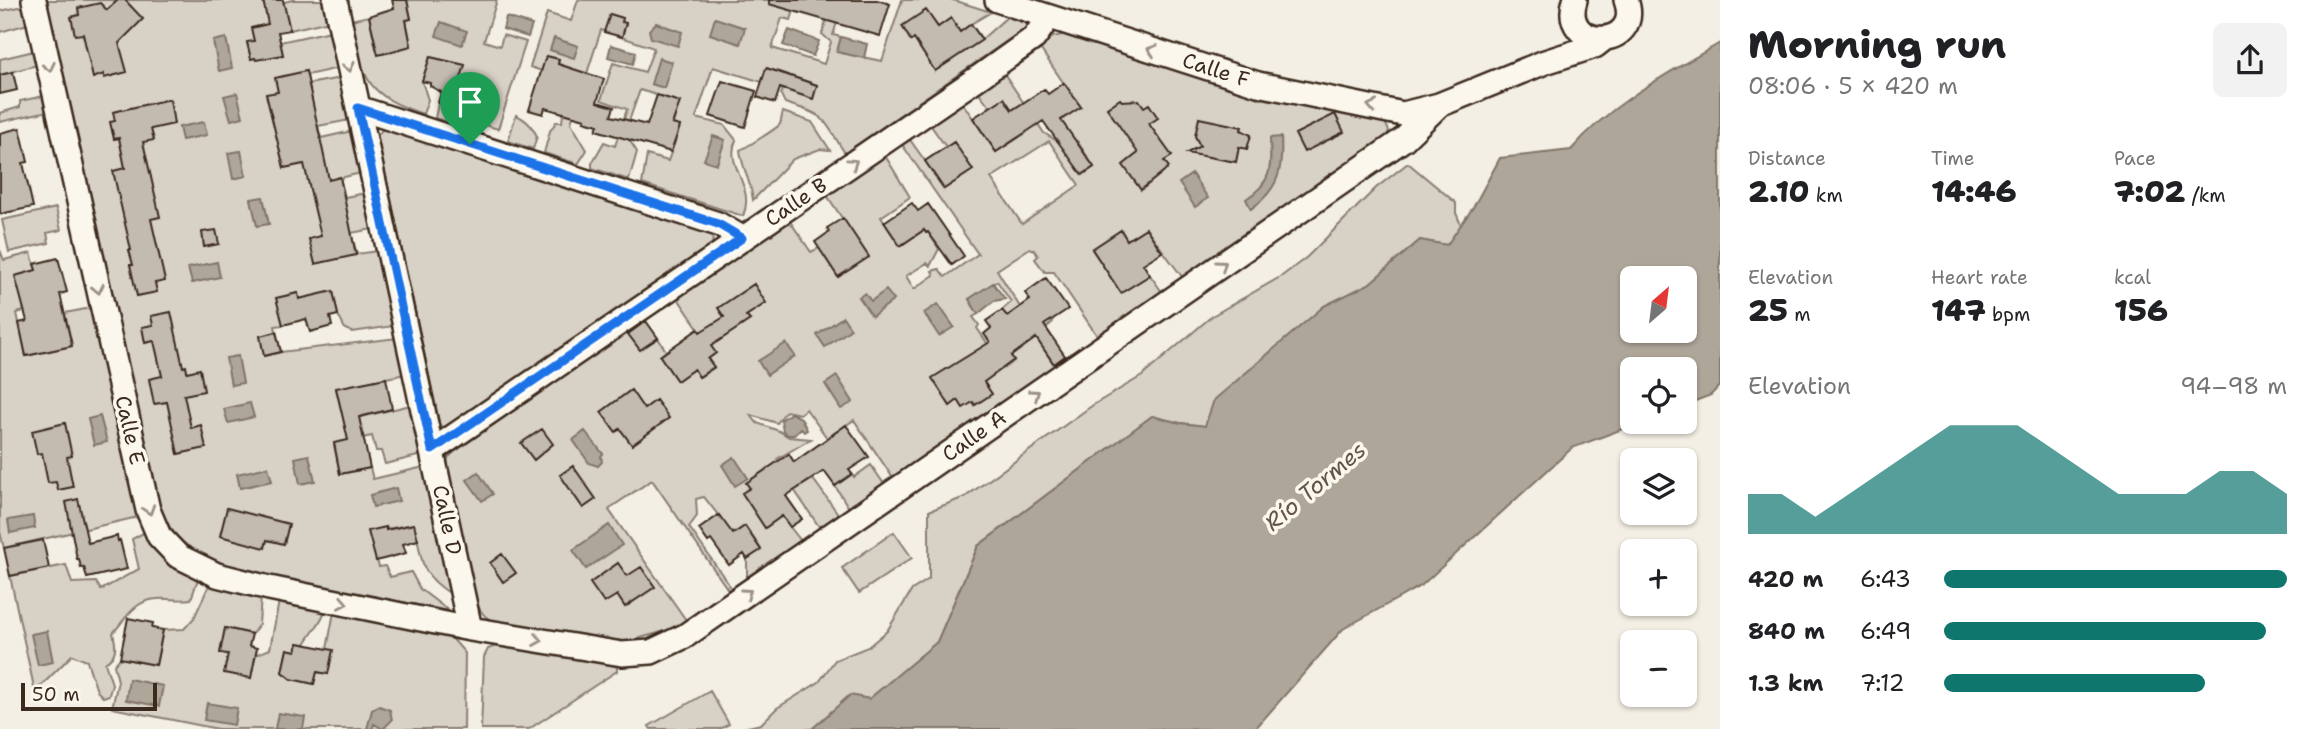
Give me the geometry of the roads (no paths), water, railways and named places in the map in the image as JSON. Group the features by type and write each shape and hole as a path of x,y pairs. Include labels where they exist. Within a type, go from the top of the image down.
{"street":[{"name":"Calle E","path":"34,0 145,497 159,536 178,556 217,575 470,629"},
{"name":"Calle D","path":"335,0 470,629"},
{"name":"Calle F","path":"997,0 1258,84 1381,107 1404,114 1438,105 1545,62 1595,46 1624,27 1629,11 1626,0"},
{"path":"1574,7 1580,30 1595,39 1604,39"},
{"path":"1545,62 1563,41 1574,7"},
{"name":"Calle B","path":"432,450 1034,38 1049,17"},
{"name":"Calle A","path":"470,629 622,654 651,652 685,636 1392,147 1411,133 1438,105"},
{"path":"358,108 718,224 742,238"}],"water":[{"path":"506,17 532,25 528,37 503,29"},
{"path":"715,18 745,28 740,44 710,34"},
{"path":"441,22 467,31 462,45 436,36"},
{"path":"656,23 682,32 678,46 651,38 649,30"},
{"path":"789,30 819,41 813,56 783,45"},
{"path":"841,37 867,44 864,58 837,52"},
{"path":"226,38 232,68 219,71 213,41"},
{"path":"554,38 578,46 574,58 550,50"},
{"name":"Río Tormes","path":"1720,43 1720,385 1711,395 1697,400 1697,357 1620,357 1620,430 1572,448 1422,585 1343,629 1255,729 812,729 850,695 869,699 937,642 978,546 1152,416 1205,426 1214,400 1324,306 1369,284 1420,240 1447,245 1474,206 1500,158 1571,150 1604,118 1660,78"},
{"path":"611,45 636,52 633,64 608,57"},
{"path":"659,58 672,62 664,88 651,84"},
{"path":"237,93 243,117 231,120 224,96"},
{"path":"204,122 207,135 182,140 179,127"},
{"path":"713,136 725,140 717,164 704,160"},
{"path":"1281,137 1281,159 1277,178 1268,194 1251,209 1246,199 1266,180 1270,138"},
{"path":"241,151 246,176 233,179 228,153"},
{"path":"1192,174 1208,198 1195,207 1179,183"},
{"path":"263,197 269,224 257,226 251,199"},
{"path":"217,262 220,277 192,283 188,268"},
{"path":"993,283 1005,299 994,301 978,314 969,299"},
{"path":"886,290 894,300 872,316 859,297 865,293 871,301"},
{"path":"938,304 954,327 939,336 924,313"},
{"path":"843,317 851,329 825,347 817,335"},
{"path":"786,343 795,356 767,375 758,361"},
{"path":"238,356 243,383 231,385 226,358"},
{"path":"837,376 853,402 841,409 825,384"},
{"path":"250,403 254,417 228,423 224,409"},
{"path":"791,413 801,418 807,430 804,432 801,428 794,435 783,431 781,420"},
{"path":"100,416 107,442 94,445 88,419"},
{"path":"585,431 603,454 602,462 598,466 589,463 573,440"},
{"path":"309,455 315,481 300,484 295,458"},
{"path":"734,457 748,478 735,486 722,465"},
{"path":"268,467 272,481 240,488 237,474"},
{"path":"478,472 493,494 482,501 467,480"},
{"path":"396,488 399,501 373,507 370,495"},
{"path":"33,516 35,528 10,533 8,520"},
{"path":"609,525 622,545 586,569 573,550"},
{"path":"47,631 53,662 38,665 31,634"},
{"path":"129,679 163,686 159,706 126,700"},
{"path":"207,703 237,708 234,725 204,720"},
{"path":"379,706 390,710 392,720 383,729 374,724 372,729 367,729 372,710"},
{"path":"278,713 305,717 303,729 275,729"}]}
